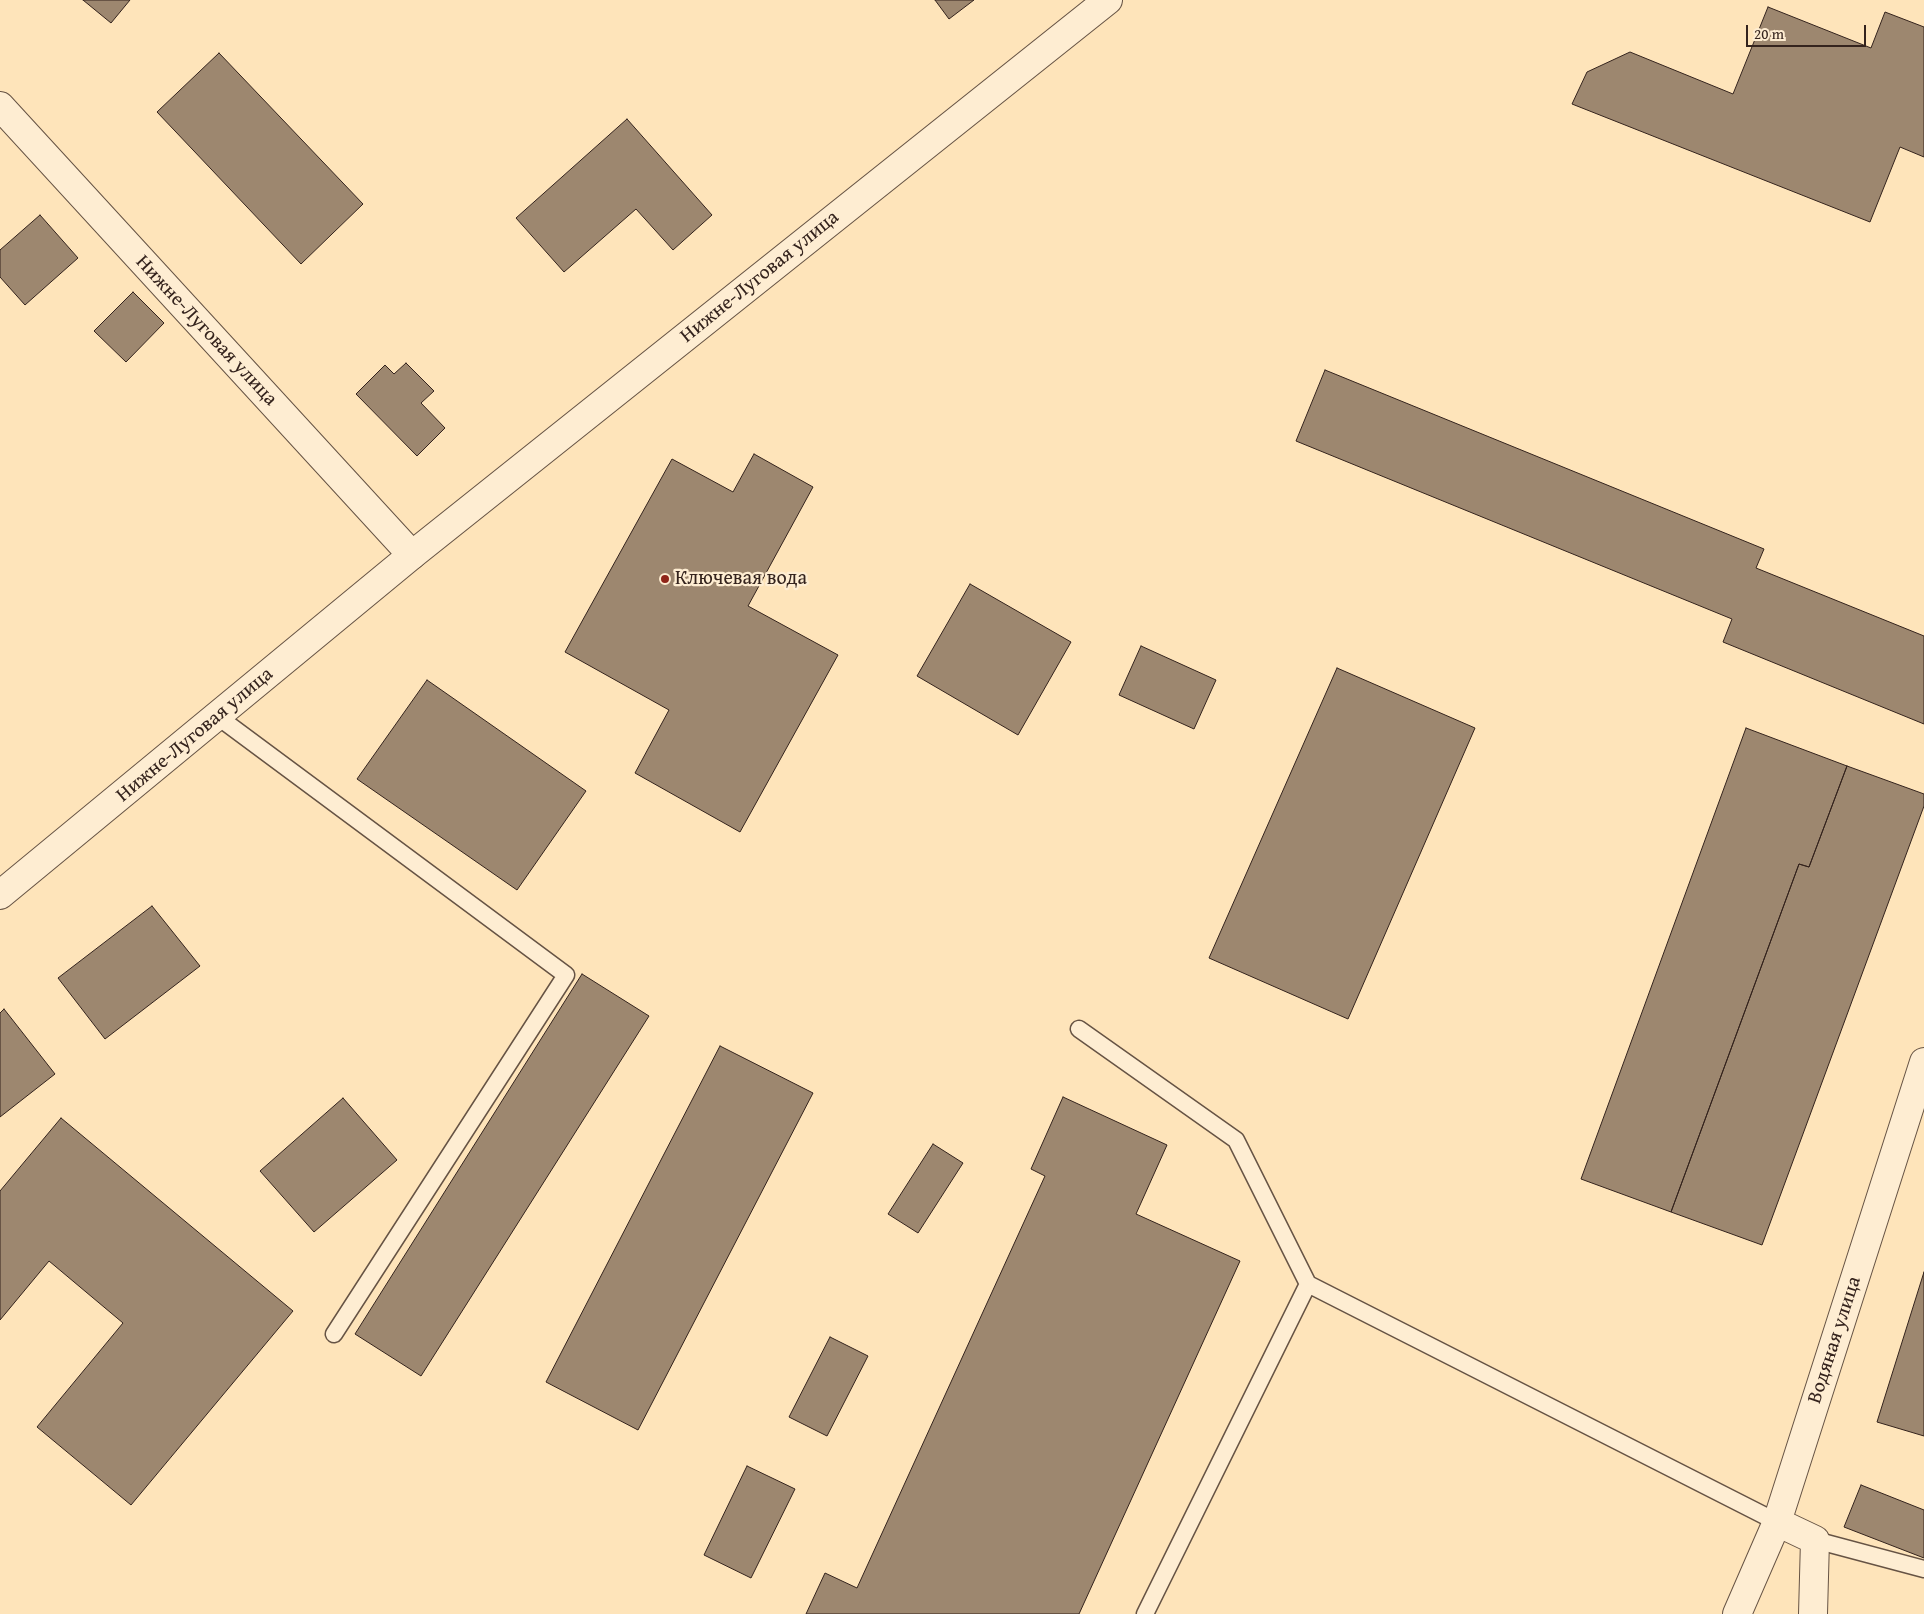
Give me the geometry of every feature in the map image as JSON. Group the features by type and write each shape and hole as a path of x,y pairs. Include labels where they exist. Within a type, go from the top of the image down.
{"street":[{"name":"Нижне-Луговая улица","path":"0,895 412,555 1108,0"},
{"name":"Нижне-Луговая улица","path":"0,106 412,555"},
{"name":"Водяная улица","path":"1737,1614 1777,1522 1924,1062"},
{"path":"1777,1522 1815,1540 1813,1614"}],"lane":[{"path":"217,716 566,975 334,1334"},
{"path":"1079,1030 1236,1140 1308,1284 1777,1522"},
{"path":"1144,1614 1308,1284"},
{"path":"1815,1540 1924,1569"}],"building":[{"path":"83,0 130,0 111,23"},
{"path":"935,0 974,0 949,19"},
{"path":"1768,7 1871,48 1885,12 1924,27 1924,157 1900,147 1870,222 1572,104 1587,72 1630,52 1733,94"},
{"path":"219,53 363,204 301,264 157,112"},
{"path":"627,119 712,215 673,250 636,209 564,272 516,218"},
{"path":"40,215 78,258 25,305 0,277 0,250"},
{"path":"133,292 164,323 126,362 94,331"},
{"path":"406,363 434,391 421,403 445,428 417,456 356,394 385,365 394,374"},
{"path":"1325,370 1764,549 1756,568 1924,636 1924,724 1723,642 1732,619 1296,441"},
{"path":"754,454 813,487 748,606 838,655 740,832 635,773 669,710 565,652 672,459 733,492"},
{"path":"970,584 1071,642 1018,735 917,676"},
{"path":"1141,646 1216,680 1194,729 1119,695"},
{"path":"1337,668 1475,728 1348,1019 1209,958"},
{"path":"427,680 586,791 517,890 357,779"},
{"path":"1746,728 1847,766 1809,867 1799,864 1671,1212 1581,1179"},
{"path":"1847,766 1924,794 1924,806 1762,1245 1671,1212 1799,864 1809,867"},
{"path":"152,906 200,966 105,1039 58,978"},
{"path":"582,974 649,1016 421,1376 355,1334"},
{"path":"4,1009 55,1074 0,1117 0,1013"},
{"path":"720,1046 813,1093 638,1430 546,1382"},
{"path":"1063,1097 1167,1145 1136,1214 1240,1261 1079,1614 806,1614 825,1573 857,1588 1045,1176 1031,1169"},
{"path":"343,1098 397,1160 314,1232 260,1171"},
{"path":"61,1118 293,1311 131,1505 37,1427 123,1323 49,1261 0,1320 0,1191"},
{"path":"933,1144 963,1163 918,1233 888,1214"},
{"path":"1924,1272 1924,1436 1877,1422"},
{"path":"830,1337 868,1356 827,1436 789,1417"},
{"path":"747,1466 795,1489 751,1578 704,1555"},
{"path":"1861,1485 1924,1510 1924,1558 1844,1527"}],"place":[{"name":"Ключевая вода","path":"665,579"}]}
